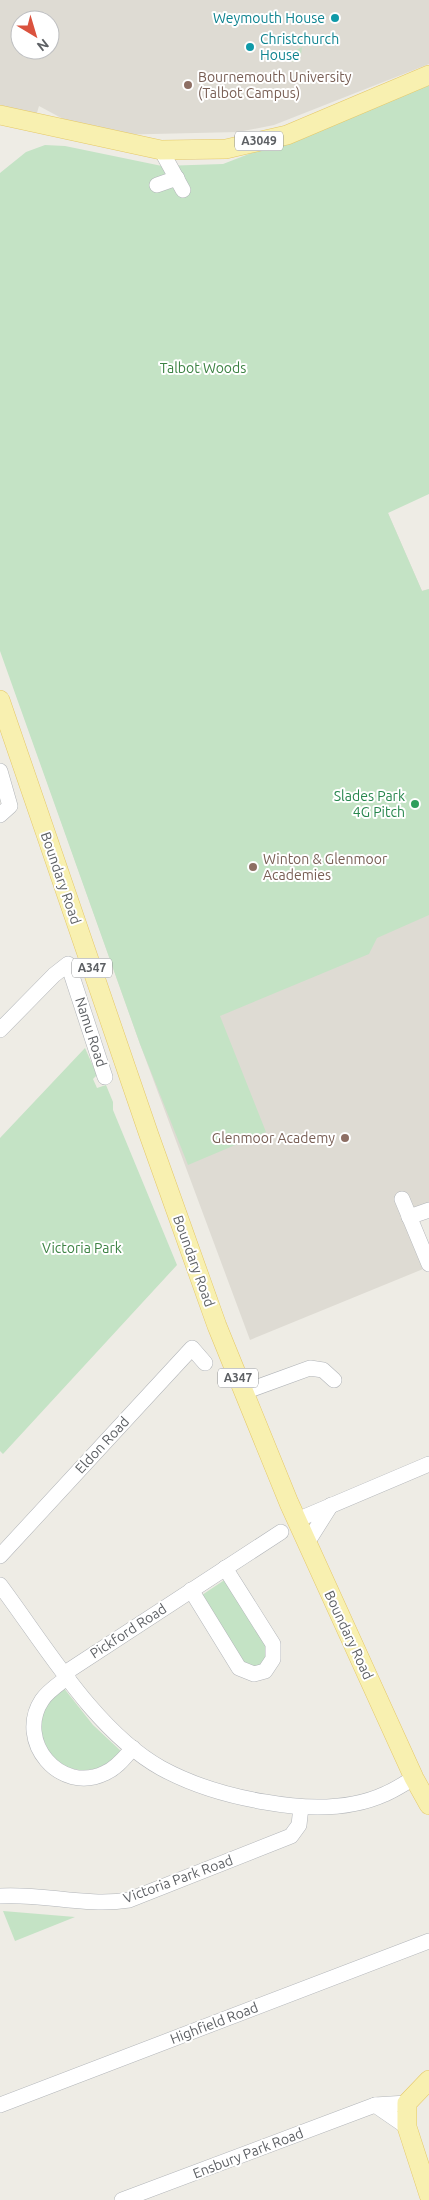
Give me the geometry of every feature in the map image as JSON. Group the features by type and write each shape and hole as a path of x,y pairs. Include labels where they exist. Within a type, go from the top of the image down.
{"main road":[{"name":"A3049","path":"0,116 161,150 226,149 287,135 429,75"},
{"name":"A3049","path":"0,127 78,133"},
{"name":"Boundary Road","path":"0,700 217,1326 297,1520 414,1778 429,1804"},
{"path":"429,2080 407,2103 407,2127 429,2195"}],"street":[{"path":"158,185 180,184 161,150"},
{"path":"0,771 10,806 0,815"},
{"name":"Namu Road","path":"0,1030 54,975 68,964 105,1077"},
{"path":"402,1198 427,1258"},
{"path":"409,1217 429,1210"},
{"name":"Eldon Road","path":"0,1556 192,1348 204,1363"},
{"path":"244,1392 310,1368 323,1370 334,1380"},
{"path":"297,1520 429,1464"},
{"path":"307,1542 331,1504"},
{"name":"Pickford Road","path":"133,1748 114,1768 95,1777 83,1779 70,1777 50,1765 37,1746 34,1722 43,1699 66,1675 190,1590 281,1532"},
{"path":"190,1590 239,1668 254,1674 265,1671 273,1660 273,1644 225,1568"},
{"path":"0,1585 99,1718 133,1748 161,1768 206,1788 251,1800 302,1807 331,1806 367,1800 384,1795 414,1778"},
{"name":"Victoria Park Road","path":"0,1896 46,1896 105,1903 129,1900 291,1836 299,1825 302,1807"},
{"name":"Highfield Road","path":"0,2105 429,1940"},
{"name":"Ensbury Park Road","path":"122,2200 375,2105 407,2103"},
{"path":"375,2105 407,2127"}],"shaded area":[{"name":"Bournemouth University (Talbot Campus)","path":"0,0 429,0 429,64 274,125 238,132 110,135 65,120 39,106 34,123 0,115"},
{"name":"Winton & Glenmoor Academies","path":"388,513 422,591 429,589 429,1210 409,1218 428,1267 250,1340 140,1044 13,686 248,568"}],"green space":[{"path":"330,34 329,45 314,41 321,35"},
{"path":"302,47 301,55 293,62 289,54"},
{"name":"Talbot Woods","path":"429,84 429,494 388,513 422,591 429,589 429,915 377,938 369,954 220,1016 266,1132 188,1165 140,1044 0,651 0,173 26,152 45,145 65,146 162,166 223,164"},
{"name":"Victoria Park","path":"85,1048 97,1075 93,1079 97,1088 106,1085 113,1102 113,1110 177,1265 3,1454 0,1451 0,1138"},
{"path":"226,1579 269,1650 261,1668 243,1666 199,1597"},
{"path":"63,1687 93,1725 123,1753 112,1762 88,1770 76,1769 65,1766 47,1748 41,1730 44,1707"},
{"path":"3,1911 75,1917 15,1941"}],"place":[{"name":"Weymouth House","path":"335,18"},
{"name":"Christchurch House","path":"250,47"},
{"name":"Bournemouth University (Talbot Campus)","path":"188,85"},
{"name":"Slades Park 4G Pitch","path":"415,804"},
{"name":"Winton & Glenmoor Academies","path":"253,867"},
{"name":"Glenmoor Academy","path":"345,1138"}]}
